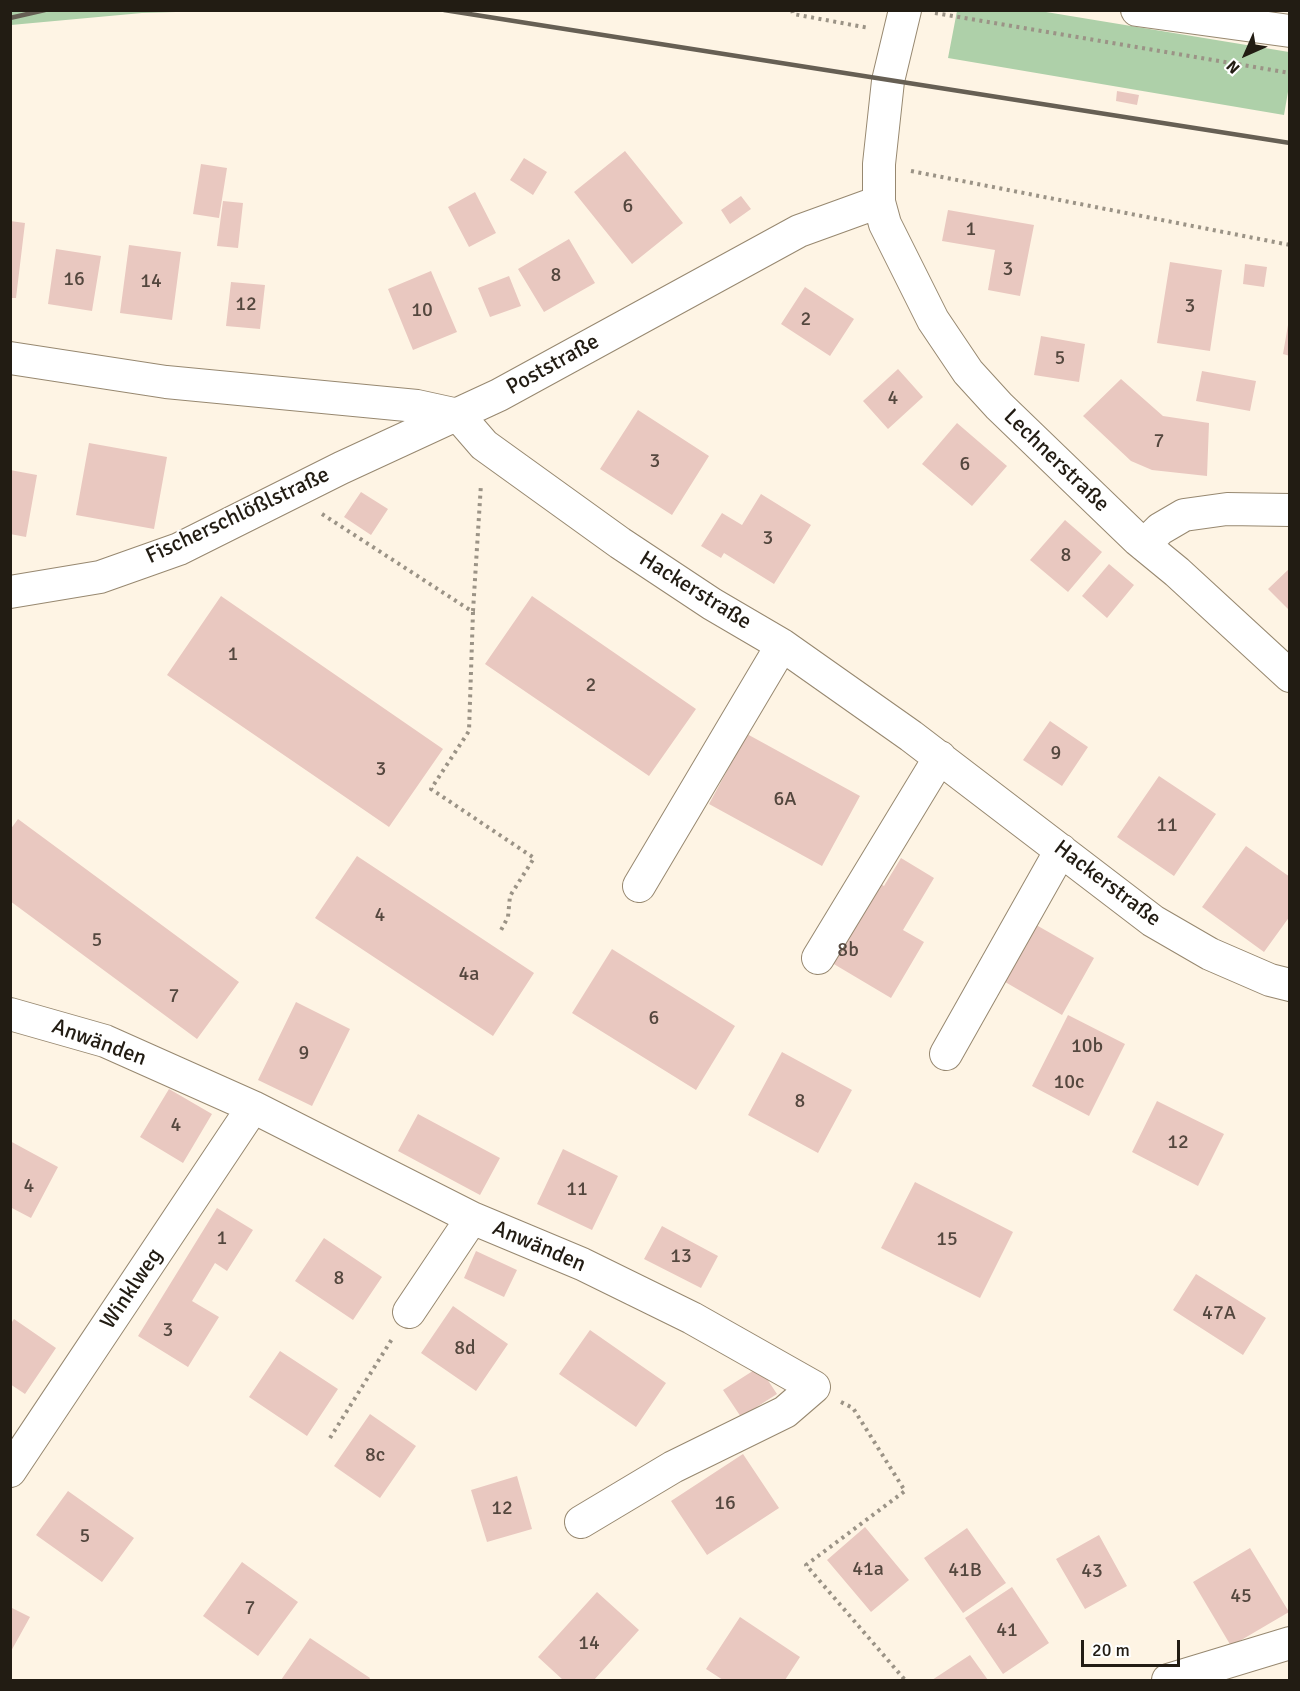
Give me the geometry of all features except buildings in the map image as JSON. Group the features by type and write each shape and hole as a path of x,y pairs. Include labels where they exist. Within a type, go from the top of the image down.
{"street":[{"path":"1137,10 1290,31"},
{"path":"879,202 879,164 888,81 916,11"},
{"name":"Poststraße","path":"458,415 499,395 799,231 879,202"},
{"name":"Lechnerstraße","path":"879,202 885,224 933,320 968,372 999,406 1144,545 1177,572 1290,676"},
{"path":"10,358 166,382 417,406 458,415"},
{"name":"Hackerstraße","path":"458,415 484,445 629,549 712,604 782,645 940,757 1153,921 1210,954 1270,980 1290,985"},
{"name":"Fischerschlößlstraße","path":"10,592 100,577 179,549 458,415"},
{"path":"1144,545 1160,529 1184,515 1227,509 1290,510"},
{"path":"639,886 782,645"},
{"path":"818,958 940,757"},
{"path":"946,1054 1061,850"},
{"name":"Anwänden","path":"10,1014 105,1041 253,1107 472,1218 582,1264 693,1318 814,1387"},
{"name":"Winklweg","path":"10,1471 253,1107"},
{"path":"408,1312 472,1218"},
{"path":"581,1522 673,1467 785,1412 814,1387"},
{"path":"1168,1680 1290,1643"}],"path":[{"path":"792,10 793,14 872,28"},
{"path":"916,11 1290,73"},
{"path":"879,164 1290,245"},
{"path":"484,445 473,612 469,731 431,789 534,858 510,896 508,917 500,932"},
{"path":"298,490 306,504 473,612"},
{"path":"330,1438 408,1312"},
{"path":"814,1387 853,1408 905,1491 806,1565 905,1680"}],"green space":[{"path":"11,10 210,11 142,13 11,25"},
{"path":"957,11 1040,11 1289,52 1289,86 1284,115 948,58"}],"railway":[{"path":"10,18 45,10"},
{"path":"444,10 1290,143"}]}
